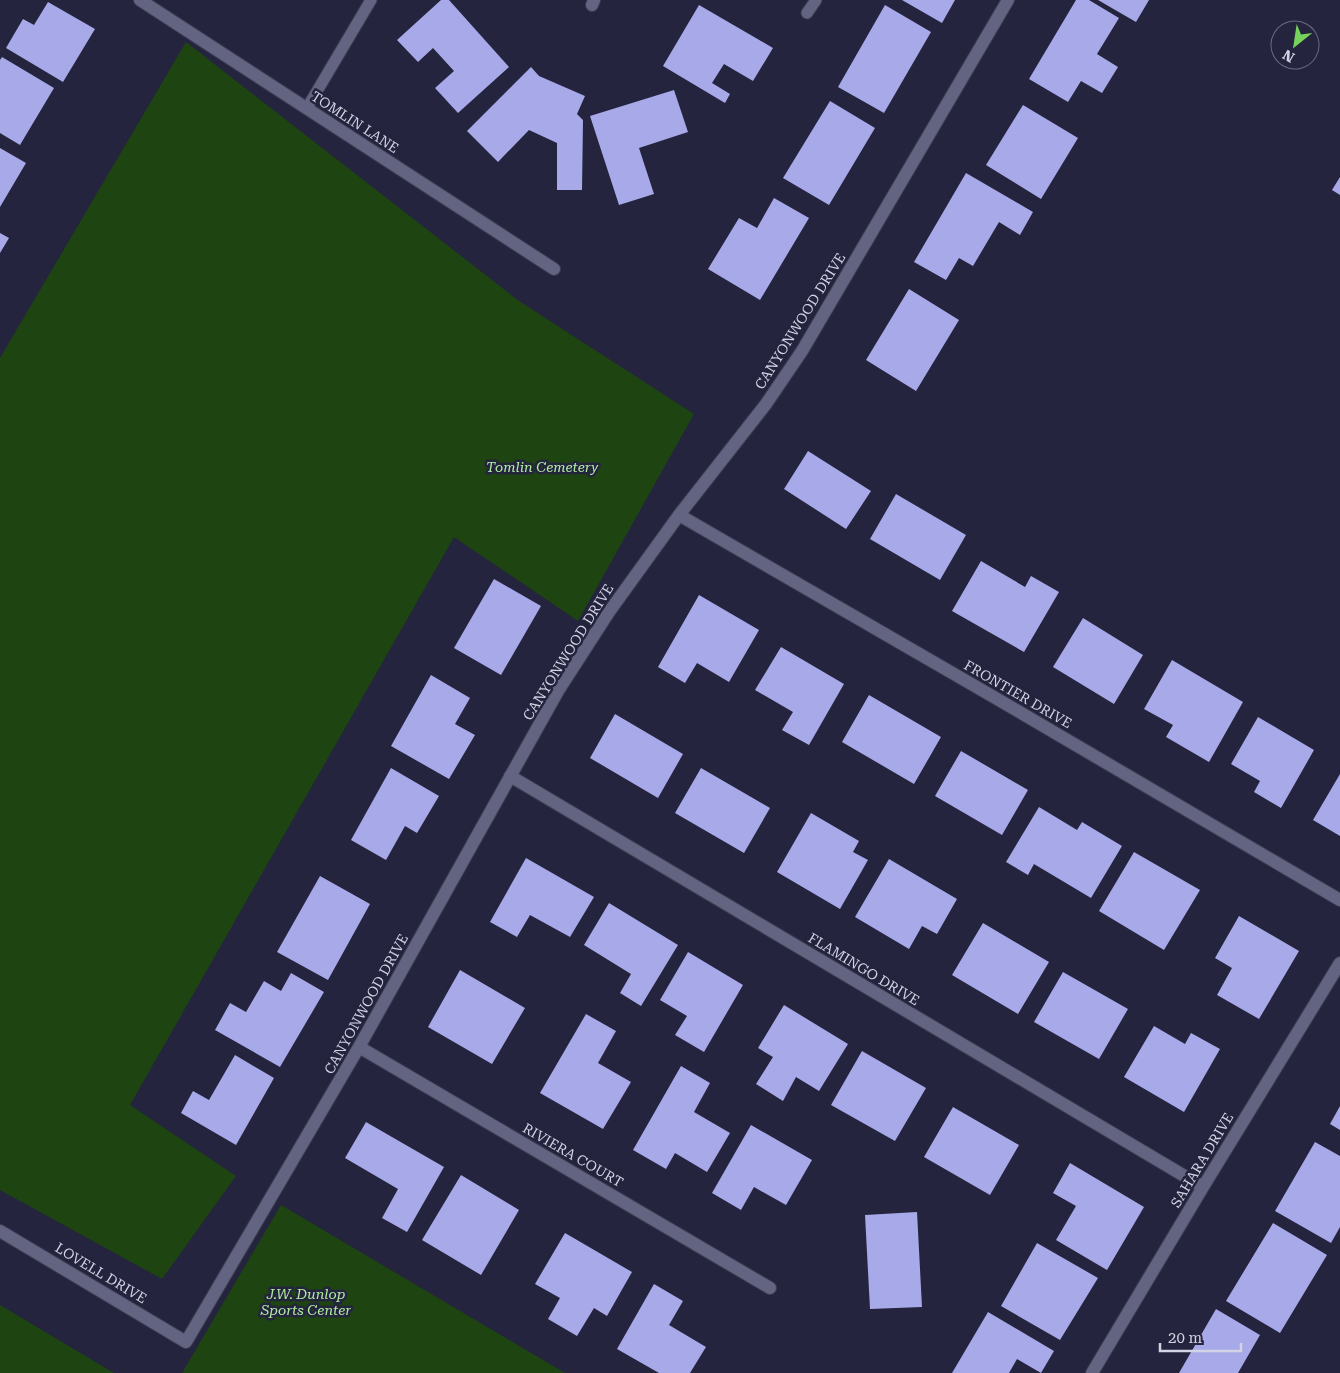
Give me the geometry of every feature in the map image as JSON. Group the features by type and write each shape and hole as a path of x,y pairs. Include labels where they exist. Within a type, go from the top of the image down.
{"street":[{"name":"TOMLIN LANE","path":"140,0 554,269"},
{"name":"CANYONWOOD DRIVE","path":"186,1342 360,1048 558,691 609,612 679,516 766,404 802,351 1008,0"},
{"name":"FRONTIER DRIVE","path":"679,516 1340,900"},
{"name":"FLAMINGO DRIVE","path":"510,776 1203,1187"},
{"name":"SAHARA DRIVE","path":"1092,1373 1340,963"},
{"name":"RIVIERA COURT","path":"360,1048 770,1288"},
{"name":"LOVELL DRIVE","path":"0,1231 186,1342"}],"lane":[{"path":"307,108 371,0"},
{"path":"807,13 816,0"}],"green space":[{"name":"Tomlin Cemetery","path":"186,42 519,301 694,414 578,621 454,537 130,1105 236,1176 162,1279 0,1190 0,358"},
{"name":"J.W. Dunlop Sports Center","path":"281,1205 565,1373 182,1373"},
{"path":"0,1305 114,1373 0,1373"}],"building":[{"path":"441,0 449,0 509,67 458,113 435,88 454,71 433,48 418,62 397,40"},
{"path":"902,0 955,0 942,23"},
{"path":"1076,0 1089,0 1119,18 1097,54 1118,67 1102,93 1081,81 1068,102 1029,79"},
{"path":"1098,0 1149,0 1136,22"},
{"path":"48,2 95,29 63,82 6,48 23,19 34,25"},
{"path":"699,5 773,48 753,81 724,64 712,83 730,94 725,103 663,66"},
{"path":"885,5 931,32 884,113 838,87"},
{"path":"2,57 54,88 20,145 0,133 0,60"},
{"path":"531,67 539,76 585,96 577,114 583,120 582,190 557,190 557,143 529,130 498,162 467,131"},
{"path":"674,90 688,132 639,148 654,194 619,205 590,116"},
{"path":"830,101 875,128 829,205 783,178"},
{"path":"1023,105 1078,138 1041,199 986,165"},
{"path":"0,148 26,163 0,207"},
{"path":"966,173 1033,212 1020,235 999,222 973,266 959,258 946,280 914,262"},
{"path":"1340,177 1340,195 1332,190"},
{"path":"774,198 809,218 760,300 708,269 739,218 757,228"},
{"path":"0,233 9,238 0,253"},
{"path":"909,289 959,320 916,391 866,360"},
{"path":"808,451 871,491 846,529 784,489"},
{"path":"896,494 966,535 940,580 870,539"},
{"path":"981,561 1025,587 1031,576 1059,592 1024,652 952,611"},
{"path":"494,579 541,606 501,675 454,648"},
{"path":"699,595 759,630 729,682 697,663 685,683 658,667"},
{"path":"1083,618 1143,655 1114,704 1053,667"},
{"path":"781,647 844,684 809,745 782,730 793,712 755,690"},
{"path":"1172,660 1243,702 1209,762 1166,737 1173,725 1144,709"},
{"path":"431,675 470,698 455,724 475,735 449,779 391,746"},
{"path":"869,695 941,737 914,784 842,742"},
{"path":"615,714 683,754 658,798 590,758"},
{"path":"1258,717 1314,750 1281,808 1254,792 1260,781 1231,764"},
{"path":"961,751 1028,790 1002,835 935,796"},
{"path":"391,768 439,796 417,833 405,826 386,860 351,840"},
{"path":"701,768 770,808 744,853 675,813"},
{"path":"1340,774 1340,836 1313,820"},
{"path":"1039,807 1077,830 1082,822 1122,846 1091,898 1034,864 1028,875 1006,862"},
{"path":"811,813 859,841 853,852 868,860 840,909 777,872"},
{"path":"1134,852 1200,890 1164,950 1099,911"},
{"path":"526,858 594,897 570,937 530,915 517,937 490,922"},
{"path":"889,859 957,899 937,934 922,926 909,949 855,917"},
{"path":"320,876 370,904 328,980 277,952"},
{"path":"609,903 678,945 641,1006 620,993 631,974 584,945"},
{"path":"1239,916 1299,951 1259,1019 1217,995 1232,968 1215,958"},
{"path":"983,923 1049,962 1018,1014 952,975"},
{"path":"688,952 743,985 704,1052 675,1035 687,1016 660,1000"},
{"path":"460,970 525,1008 492,1064 428,1027"},
{"path":"1063,972 1128,1009 1099,1059 1034,1022"},
{"path":"291,973 324,992 280,1067 215,1030 230,1003 246,1012 264,981 281,991"},
{"path":"784,1005 848,1044 819,1091 796,1077 783,1101 756,1084 773,1057 758,1048"},
{"path":"586,1014 616,1031 598,1063 631,1082 603,1129 540,1093"},
{"path":"1154,1026 1185,1044 1191,1033 1220,1049 1184,1112 1124,1077"},
{"path":"862,1051 926,1088 895,1141 831,1105"},
{"path":"235,1055 274,1078 236,1145 181,1113 193,1091 209,1100"},
{"path":"681,1066 710,1083 694,1112 730,1133 707,1172 675,1153 666,1169 633,1150"},
{"path":"1340,1106 1340,1130 1330,1124"},
{"path":"953,1107 1019,1145 990,1195 924,1157"},
{"path":"366,1122 444,1167 407,1232 382,1218 398,1189 345,1158"},
{"path":"751,1125 812,1160 786,1205 754,1187 741,1210 712,1193"},
{"path":"1315,1142 1340,1156 1340,1227 1331,1243 1275,1211"},
{"path":"1070,1163 1144,1207 1107,1270 1056,1240 1076,1206 1053,1193"},
{"path":"461,1175 519,1210 481,1275 422,1240"},
{"path":"917,1212 922,1307 870,1309 865,1215"},
{"path":"1273,1223 1327,1255 1280,1333 1226,1301"},
{"path":"565,1233 632,1272 607,1316 594,1308 577,1336 548,1319 560,1298 535,1284"},
{"path":"1037,1243 1098,1278 1060,1340 1001,1306"},
{"path":"654,1284 683,1301 669,1325 706,1347 690,1373 659,1373 617,1349"},
{"path":"1216,1309 1260,1335 1238,1373 1179,1373"},
{"path":"988,1312 1054,1351 1041,1373 1017,1359 1009,1373 952,1373"}]}
